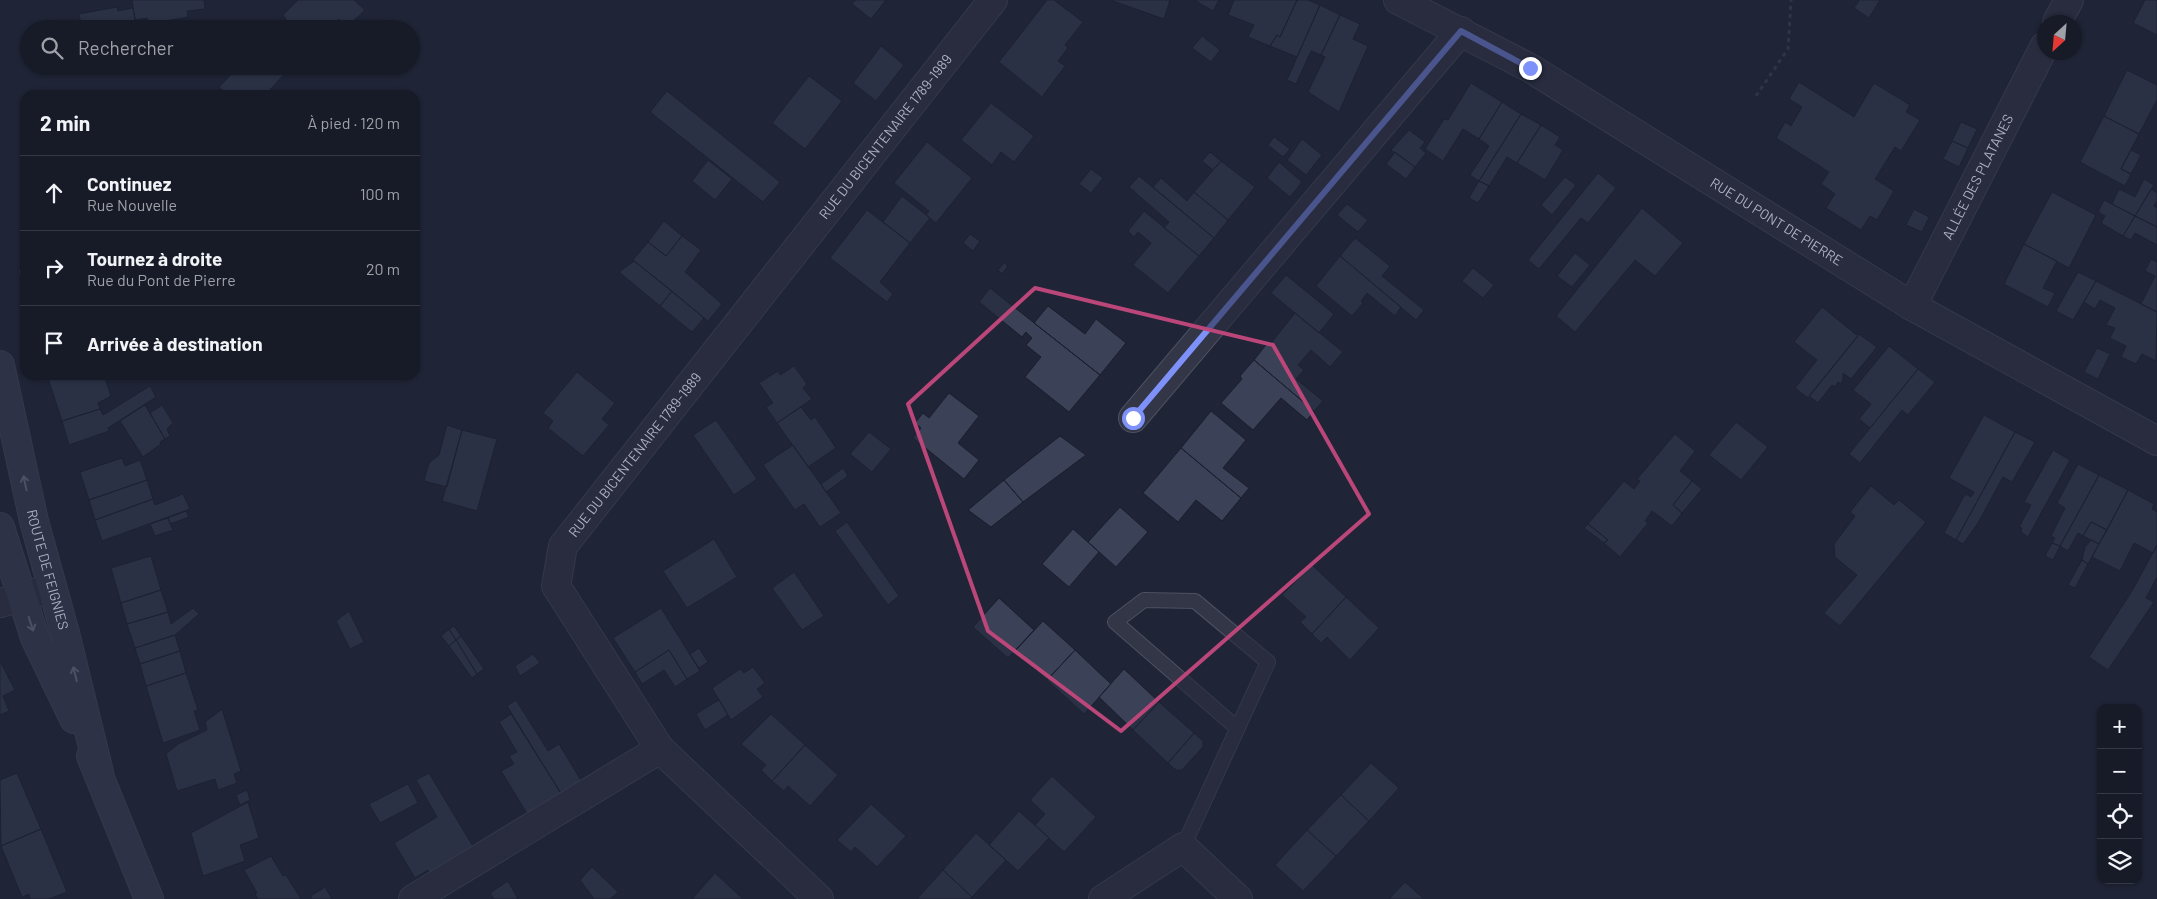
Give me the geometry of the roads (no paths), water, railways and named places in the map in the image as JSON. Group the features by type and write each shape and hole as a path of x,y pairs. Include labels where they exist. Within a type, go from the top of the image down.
{"street":[{"name":"RUE DU BICENTENAIRE 1789-1989","path":"819,899 660,750 556,586 563,546 993,0"},
{"name":"RUE DU PONT DE PIERRE","path":"1398,0 1530,68 1912,306 2154,432"},
{"path":"2061,15 2069,0"},
{"path":"1133,418 1461,31"},
{"name":"ALLÉE DES PLATANES","path":"1912,306 2037,60"},
{"name":"ROUTE DE FEIGNIES","path":"0,365 34,521 99,772"},
{"name":"ROUTE DE FEIGNIES","path":"0,528 11,600 35,638 99,772 149,899"},
{"path":"11,600 52,588"},
{"path":"413,899 660,750"},
{"path":"1103,899 1184,847 1238,899"}],"lane":[{"path":"1184,847 1268,662 1195,601 1144,600 1115,622 1238,728"}]}
